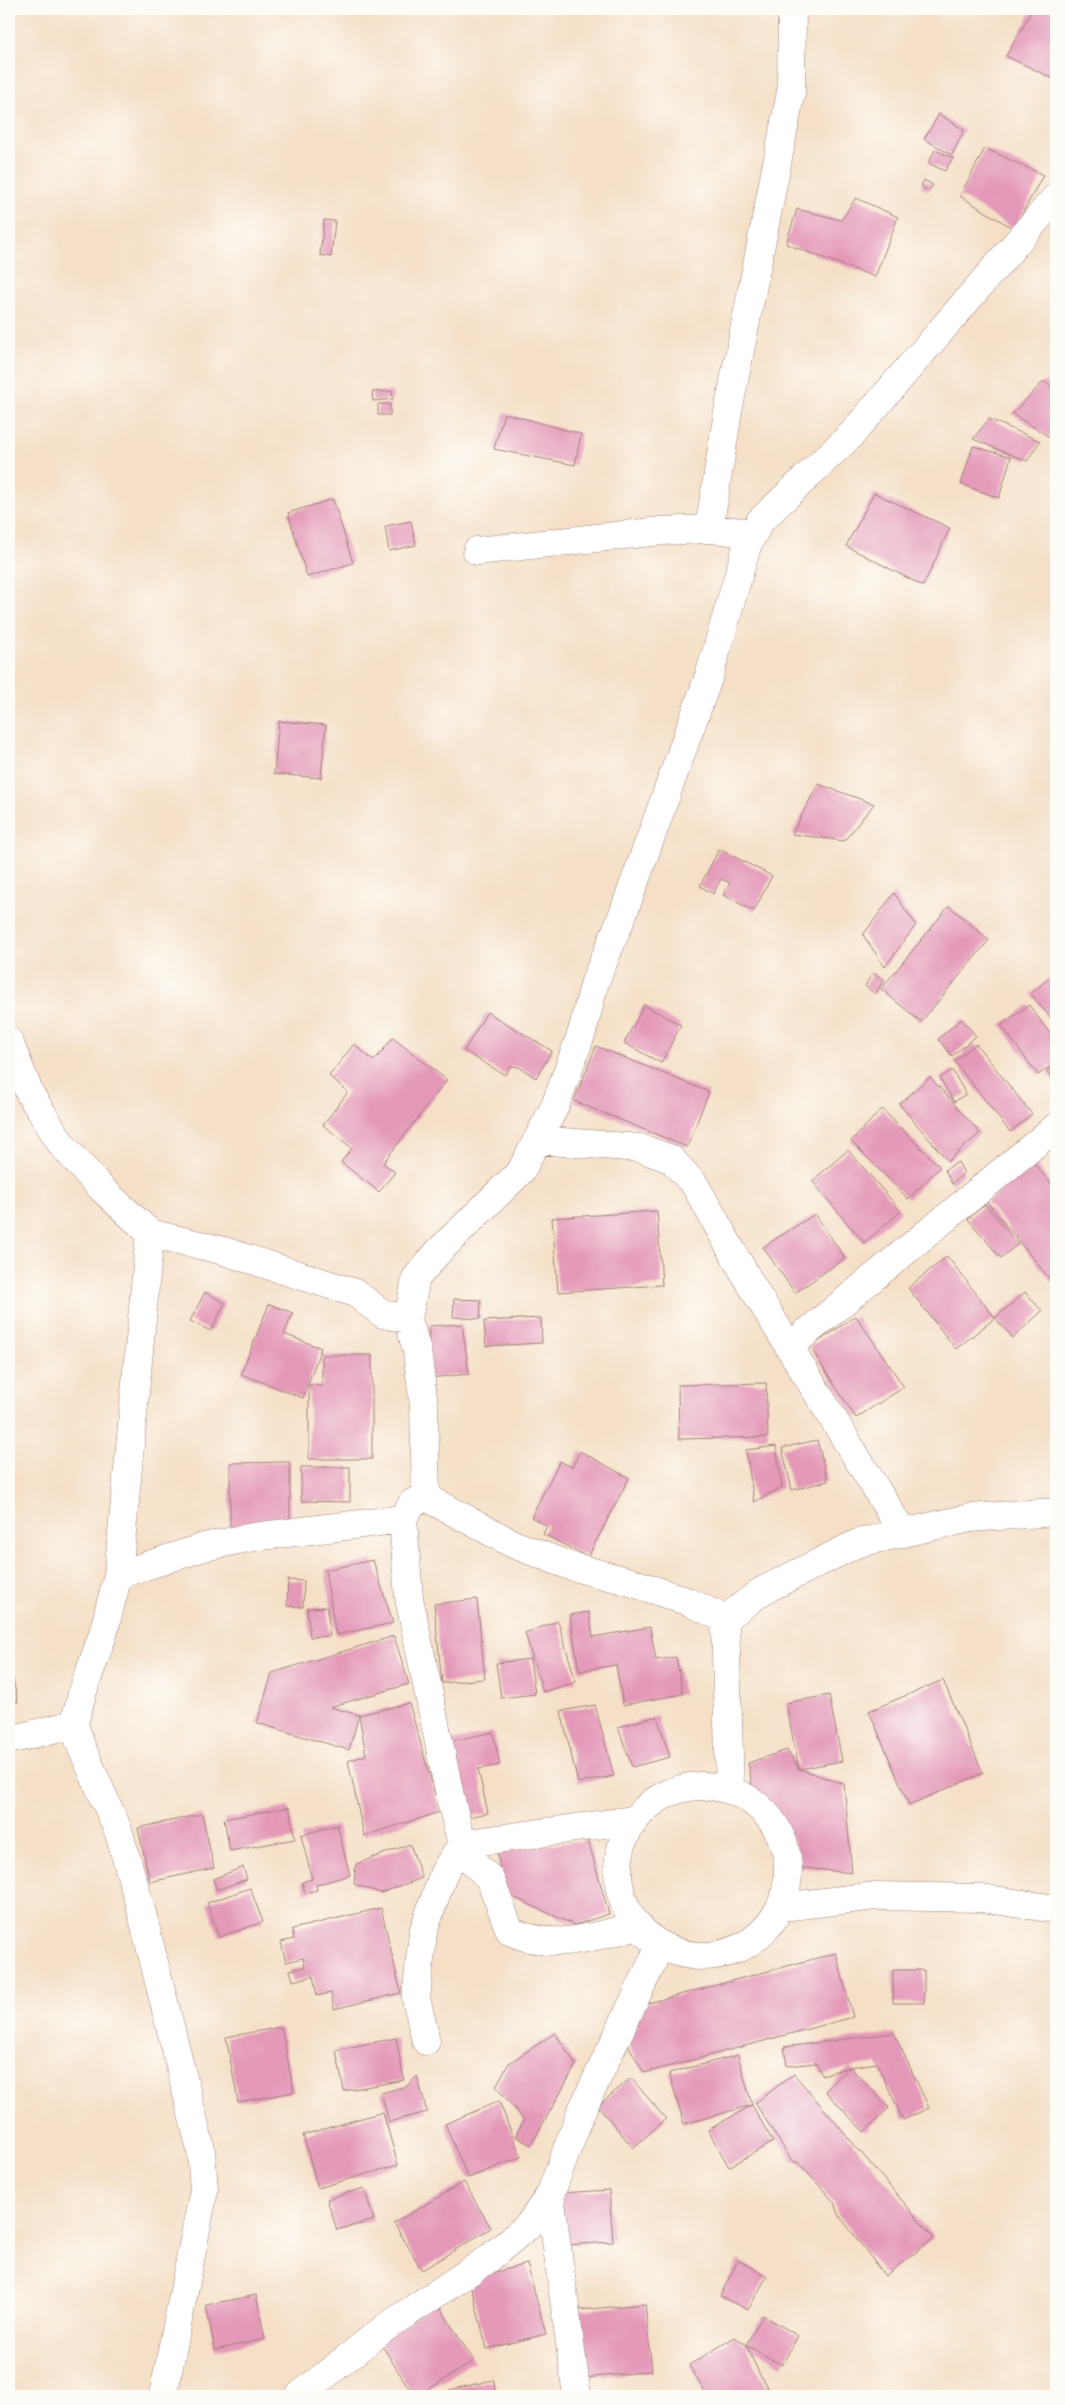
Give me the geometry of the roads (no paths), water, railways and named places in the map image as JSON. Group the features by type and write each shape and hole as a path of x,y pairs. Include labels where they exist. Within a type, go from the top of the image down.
{"street":[{"path":"709,529 728,412 791,92 792,9"},
{"path":"426,1497 424,1406 416,1351 408,1319 416,1278 439,1251 520,1171 555,1106 582,1032 595,982 623,914 710,676 747,546 760,521 851,435 1056,197"},
{"path":"477,551 644,533 709,529 754,533"},
{"path":"9,1042 30,1094 62,1145 102,1189 150,1233 224,1251 355,1293 382,1314 408,1319"},
{"path":"789,1347 1056,1127"},
{"path":"537,1140 640,1148 671,1159 695,1185 789,1347 903,1533"},
{"path":"150,1233 118,1575 103,1634 82,1694 74,1724 81,1746 118,1830 137,1893 201,2150 204,2190 163,2396"},
{"path":"426,1497 412,1503 403,1520 410,1598 451,1801 462,1844 471,1860 490,1878 510,1931 519,1936 528,1940 561,1943 639,1926"},
{"path":"426,1497 513,1544 570,1566 631,1582 689,1602 725,1619"},
{"path":"725,1619 762,1592 858,1543 970,1518 1056,1512"},
{"path":"118,1575 204,1547 252,1537 403,1520"},
{"path":"725,1619 730,1790"},
{"path":"9,1740 74,1724"},
{"path":"694,1786 730,1790 760,1807 781,1836 789,1872 782,1907 761,1936 730,1953 694,1957 660,1946 639,1926 619,1888 619,1853 633,1820 660,1797 694,1786"},
{"path":"426,2040 416,1998 423,1932 444,1872 462,1844 633,1820"},
{"path":"782,1907 876,1896 981,1898 1056,1909"},
{"path":"299,2396 386,2327 487,2260 528,2226 550,2195 581,2112 660,1946"},
{"path":"550,2195 577,2396"}]}
